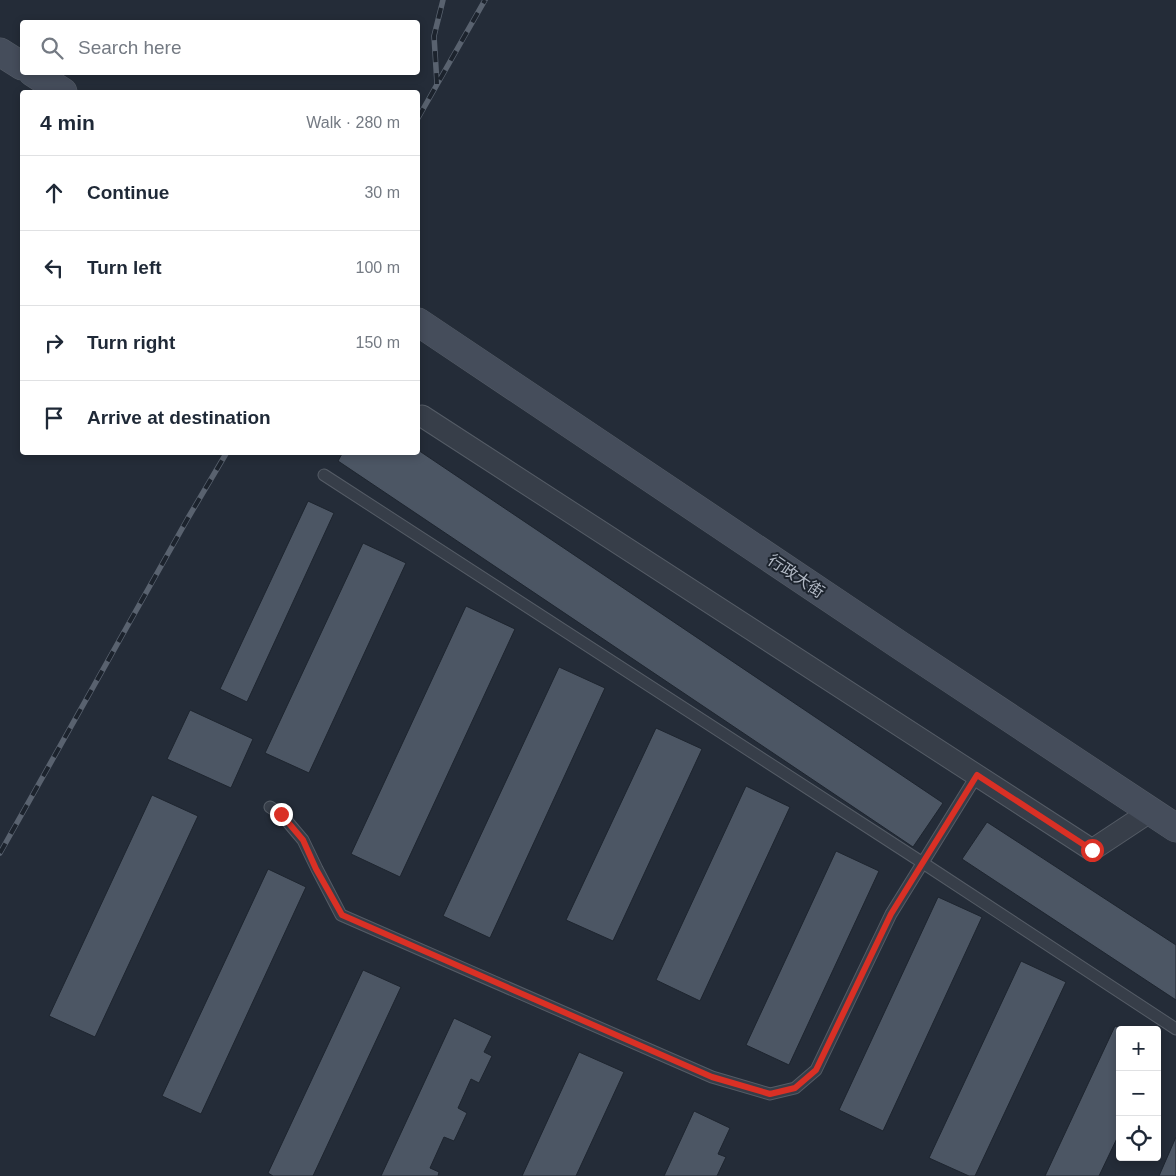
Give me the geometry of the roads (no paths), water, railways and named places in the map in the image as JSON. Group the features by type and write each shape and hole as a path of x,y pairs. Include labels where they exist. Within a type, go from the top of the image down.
{"main road":[{"path":"0,52 20,65"},
{"path":"37,75 60,90"},
{"name":"行政大街","path":"420,323 892,641 1176,828"}],"street":[{"path":"422,416 1092,850 1151,811"}],"lane":[{"path":"324,475 1176,1029"},
{"path":"270,807 281,814 303,840 316,869 342,915 712,1077 770,1094 795,1088 816,1070 891,914 977,775"}],"railway":[{"path":"437,84 434,36 443,0"},
{"path":"420,114 485,0"},
{"path":"0,853 225,455"}]}
